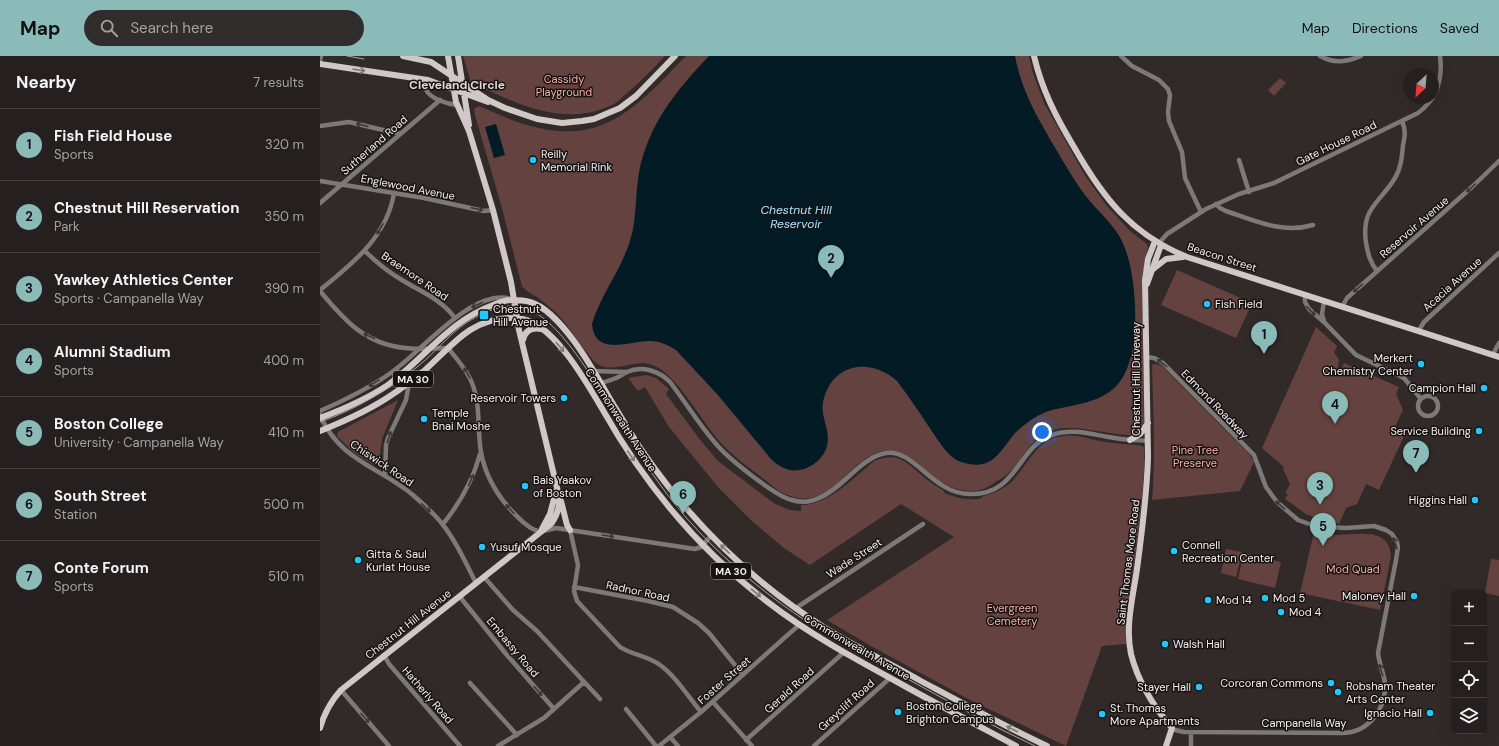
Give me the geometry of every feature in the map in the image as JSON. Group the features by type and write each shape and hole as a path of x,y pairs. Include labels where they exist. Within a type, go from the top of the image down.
{"main road":[{"path":"403,56 419,58 431,62 495,104"},
{"path":"419,58 431,56"},
{"name":"Chestnut Hill Avenue","path":"448,56 458,105 470,131"},
{"name":"Chestnut Hill Avenue","path":"320,728 328,708 335,696 341,690 551,524 560,505 493,210 470,131 458,56"},
{"path":"320,63 428,80 529,117 548,122 569,123 594,119 614,111 631,100 675,56"},
{"name":"Beacon Street","path":"1034,56 1042,86 1050,105 1094,182 1105,197 1123,216 1158,243 1187,257 1419,330 1496,356"},
{"name":"Chestnut Hill Driveway","path":"1145,291 1152,270 1158,243"},
{"name":"Chestnut Hill Driveway","path":"1148,441 1145,291 1147,266 1158,243"},
{"path":"1152,270 1166,259 1187,257"},
{"name":"Commonwealth Avenue","path":"320,416 359,402 397,378 455,325 470,315 497,303 514,300 532,302 555,319 572,339 645,455 678,499 711,536 752,574 796,608 840,637 999,723 1047,746"},
{"name":"Commonwealth Avenue","path":"323,430 376,405 426,369 463,334 477,326 506,318 530,322 545,331 564,351 588,386 617,435 671,510 703,545 752,590 799,625 844,653 1016,746"},
{"path":"522,342 524,335 530,330 537,328 545,331"},
{"path":"1130,440 1140,434 1148,423"},
{"name":"Saint Thomas More Road","path":"1148,441 1145,502 1130,616 1130,642 1131,652 1139,676 1154,705 1172,728"},
{"name":"Chestnut Hill Avenue","path":"540,532 550,514 557,490"},
{"path":"559,496 567,525 570,530"},
{"path":"867,666 873,655"},
{"path":"1166,746 1172,728"}],"street":[{"path":"320,63 321,56"},
{"path":"1121,56 1132,66 1159,80 1168,89 1170,95 1168,112 1169,121 1181,147 1184,178 1201,212"},
{"path":"1320,56 1339,62 1361,56"},
{"name":"Gate House Road","path":"1158,243 1167,234 1216,204 1239,194 1274,183 1418,113 1427,106 1434,96 1441,75 1440,56"},
{"path":"428,80 426,87 427,92 440,100 458,105"},
{"name":"Sutherland Road","path":"320,202 440,100"},
{"path":"1377,271 1368,255 1365,225 1371,209 1391,183 1400,166 1405,135 1402,121"},
{"path":"320,126 349,122 400,134"},
{"path":"1239,160 1249,192"},
{"name":"Reservoir Avenue","path":"1342,306 1347,298 1472,187 1499,161"},
{"name":"Englewood Avenue","path":"320,181 394,193 484,211 493,210"},
{"path":"394,193 391,207 385,221 365,251 320,291 347,322 366,335 398,347 420,349 448,348 463,366 476,393 481,452 492,481 502,501 532,529 540,532 556,528 692,549 703,545 711,536"},
{"path":"1216,204 1226,211 1281,228 1296,229 1313,225"},
{"name":"Braemore Road","path":"365,251 393,275 438,300 455,318"},
{"name":"Acacia Avenue","path":"1419,330 1424,322 1499,253"},
{"path":"1305,295 1306,305 1358,357 1404,378 1421,399"},
{"name":"Commonwealth Avenue","path":"320,416 383,378 420,349 455,318 472,307 494,298 504,297 514,300"},
{"path":"1324,301 1322,314 1325,323"},
{"path":"1496,356 1499,343"},
{"name":"Edmond Roadway","path":"1146,357 1154,358 1163,363 1254,455 1261,474"},
{"name":"Chestnut Hill Driveway","path":"588,386 601,383 626,372 638,369 658,373 666,378 722,450 774,492 785,498 798,502 815,500 826,495 869,460 886,453 896,453 905,457 933,480 946,488 958,493 974,494 990,491 1004,483 1037,444 1051,435 1075,431 1130,440 1148,441"},
{"name":"Chestnut Hill Driveway","path":"593,371 626,372"},
{"path":"385,475 386,445 405,402 409,382"},
{"path":"1429,396 1435,399 1438,405 1436,411 1431,415 1422,414 1418,405 1421,399 1429,396"},
{"name":"Chiswick Road","path":"320,416 323,430 352,456 385,475 412,495 443,524 454,541 476,583"},
{"path":"443,524 458,504 466,490 481,452"},
{"name":"Campanella Way","path":"1172,728 1182,732 1340,734 1353,732 1362,728 1380,710 1385,693 1385,682 1378,653 1398,553 1396,542 1392,534 1386,530 1374,526 1346,528 1322,527 1298,520 1277,502 1266,487 1261,474"},
{"name":"Wade Street","path":"796,608 923,524"},
{"path":"570,530 578,565 574,594 579,604 620,647 660,665 670,674 701,712"},
{"path":"484,576 513,610 537,631 600,699"},
{"name":"Radnor Road","path":"574,587 673,607 698,623 709,633 743,675"},
{"name":"Embassy Road","path":"460,597 506,654 554,709"},
{"name":"Foster Street","path":"659,746 713,702 799,625"},
{"name":"Gerald Road","path":"746,740 844,653"},
{"name":"Hatherly Road","path":"384,655 389,664 460,746"},
{"name":"Greycliff Road","path":"814,746 890,678"},
{"path":"498,746 544,718 584,682"},
{"path":"470,683 517,735"},
{"path":"341,690 389,746"},
{"path":"713,702 752,746"},
{"path":"626,709 656,746"},
{"path":"1191,732 1191,746"},
{"path":"670,737 678,746"}],"green space":[{"name":"Cassidy Playground","path":"463,56 665,56 616,103 595,111 577,114 559,114 523,105 471,83"},
{"name":"Chestnut Hill Reservoir","path":"686,56 1029,56 1033,73 1044,103 1086,177 1107,206 1130,231 1147,244 1148,248 1142,277 1144,422 1140,431 1135,435 1125,435 1068,428 1048,431 1036,439 1010,472 982,490 976,491 961,490 944,484 906,455 894,451 879,452 856,466 836,485 825,492 813,497 800,498 785,494 778,490 729,451 720,442 679,387 663,371 655,366 639,363 609,367 601,366 597,363 586,352 557,314 522,286 474,109 479,106 516,121 539,128 564,131 585,130 605,124 639,102"},
{"path":"1280,78 1286,83 1274,96 1268,90"},
{"name":"Fish Field","path":"1177,270 1252,303 1236,338 1161,305"},
{"path":"1316,327 1337,346 1334,352 1339,360 1338,369 1341,370 1344,363 1399,387 1396,394 1403,410 1395,427 1406,432 1379,490 1366,484 1357,504 1346,508 1339,524 1318,519 1306,514 1285,499 1288,494 1285,493 1290,484 1283,469 1284,467 1262,448"},
{"name":"Pine Tree Preserve","path":"1155,364 1162,366 1250,455 1254,462 1240,491 1152,500 1154,449 1152,365"},
{"name":"Evergreen Cemetery","path":"646,375 656,378 669,389 666,394 718,461 775,504 790,510 801,511 801,505 821,501 831,496 874,461 882,458 888,457 900,459 944,491 944,493 958,498 972,499 982,498 983,496 996,492 1008,485 1032,455 1046,442 1054,438 1073,436 1105,442 1143,446 1144,475 1135,562 1126,626 1126,644 1102,646 1066,746 972,701 871,646 827,620 954,537 901,504 810,565 784,548 752,521 718,487 669,427 645,387 638,391 628,378"},
{"path":"398,400 382,439 379,461 377,464 374,465 353,452 337,436 338,432"},
{"name":"Mod Quad","path":"1314,532 1333,535 1371,534 1379,536 1385,540 1389,547 1391,557 1380,610 1300,593"},
{"path":"1226,549 1242,552 1236,577 1221,573"},
{"path":"1244,553 1281,562 1275,588 1238,579"},
{"path":"1491,559 1499,560 1499,596 1487,593 1487,590 1486,590"}],"water":[{"name":"Chestnut Hill Reservoir","path":"709,56 1015,56 1022,82 1032,106 1044,128 1081,190 1110,223 1122,241 1128,256 1135,297 1134,336 1128,367 1118,384 1111,391 1094,400 1055,409 1038,416 1016,432 996,457 983,464 975,465 960,462 950,455 940,444 897,381 876,369 855,367 836,377 829,386 824,398 823,411 828,437 826,449 820,459 804,469 790,470 778,465 771,459 717,394 676,350 670,346 654,341 614,345 599,341 594,334 592,324 600,303 630,241 634,224 639,172 650,138 665,109 675,95"},
{"path":"496,124 505,155 494,158 485,127"}],"tram line":[{"path":"347,56 364,59"},
{"path":"320,422 346,412 395,384 430,356 457,330 479,315 505,307 513,306 527,309 542,317 556,329 593,378 644,462 663,489 698,531 748,578 784,606 845,645 975,716 1035,746"}],"place":[{"name":"Reilly Memorial Rink","path":"533,160"},
{"name":"Chestnut Hill Reservation","path":"831,278"},
{"name":"Fish Field","path":"1207,304"},
{"name":"Chestnut Hill Avenue","path":"484,315"},
{"name":"Fish Field House","path":"1264,354"},
{"name":"Merkert Chemistry Center","path":"1421,364"},
{"name":"Campion Hall","path":"1484,388"},
{"name":"Reservoir Towers","path":"564,398"},
{"name":"Temple Bnai Moshe","path":"424,419"},
{"name":"Alumni Stadium","path":"1335,424"},
{"name":"Service Building","path":"1479,431"},
{"name":"Conte Forum","path":"1416,473"},
{"name":"Bais Yaakov of Boston","path":"525,486"},
{"name":"Higgins Hall","path":"1475,500"},
{"name":"Yawkey Athletics Center","path":"1320,505"},
{"name":"South Street","path":"683,514"},
{"name":"Boston College","path":"1323,546"},
{"name":"Yusuf Mosque","path":"482,547"},
{"name":"Connell Recreation Center","path":"1174,551"},
{"name":"Gitta & Saul Kurlat House","path":"358,560"},
{"name":"Maloney Hall","path":"1414,596"},
{"name":"Mod 5","path":"1265,598"},
{"name":"Mod 14","path":"1208,600"},
{"name":"Mod 4","path":"1281,612"},
{"name":"Walsh Hall","path":"1165,644"},
{"name":"Corcoran Commons","path":"1331,683"},
{"name":"Stayer Hall","path":"1199,687"},
{"name":"Robsham Theater Arts Center","path":"1338,692"},
{"name":"Boston College Brighton Campus","path":"898,712"},
{"name":"Ignacio Hall","path":"1430,713"},
{"name":"St. Thomas More Apartments","path":"1102,714"}],"district":[{"name":"Cleveland Circle","path":"457,85"}]}
